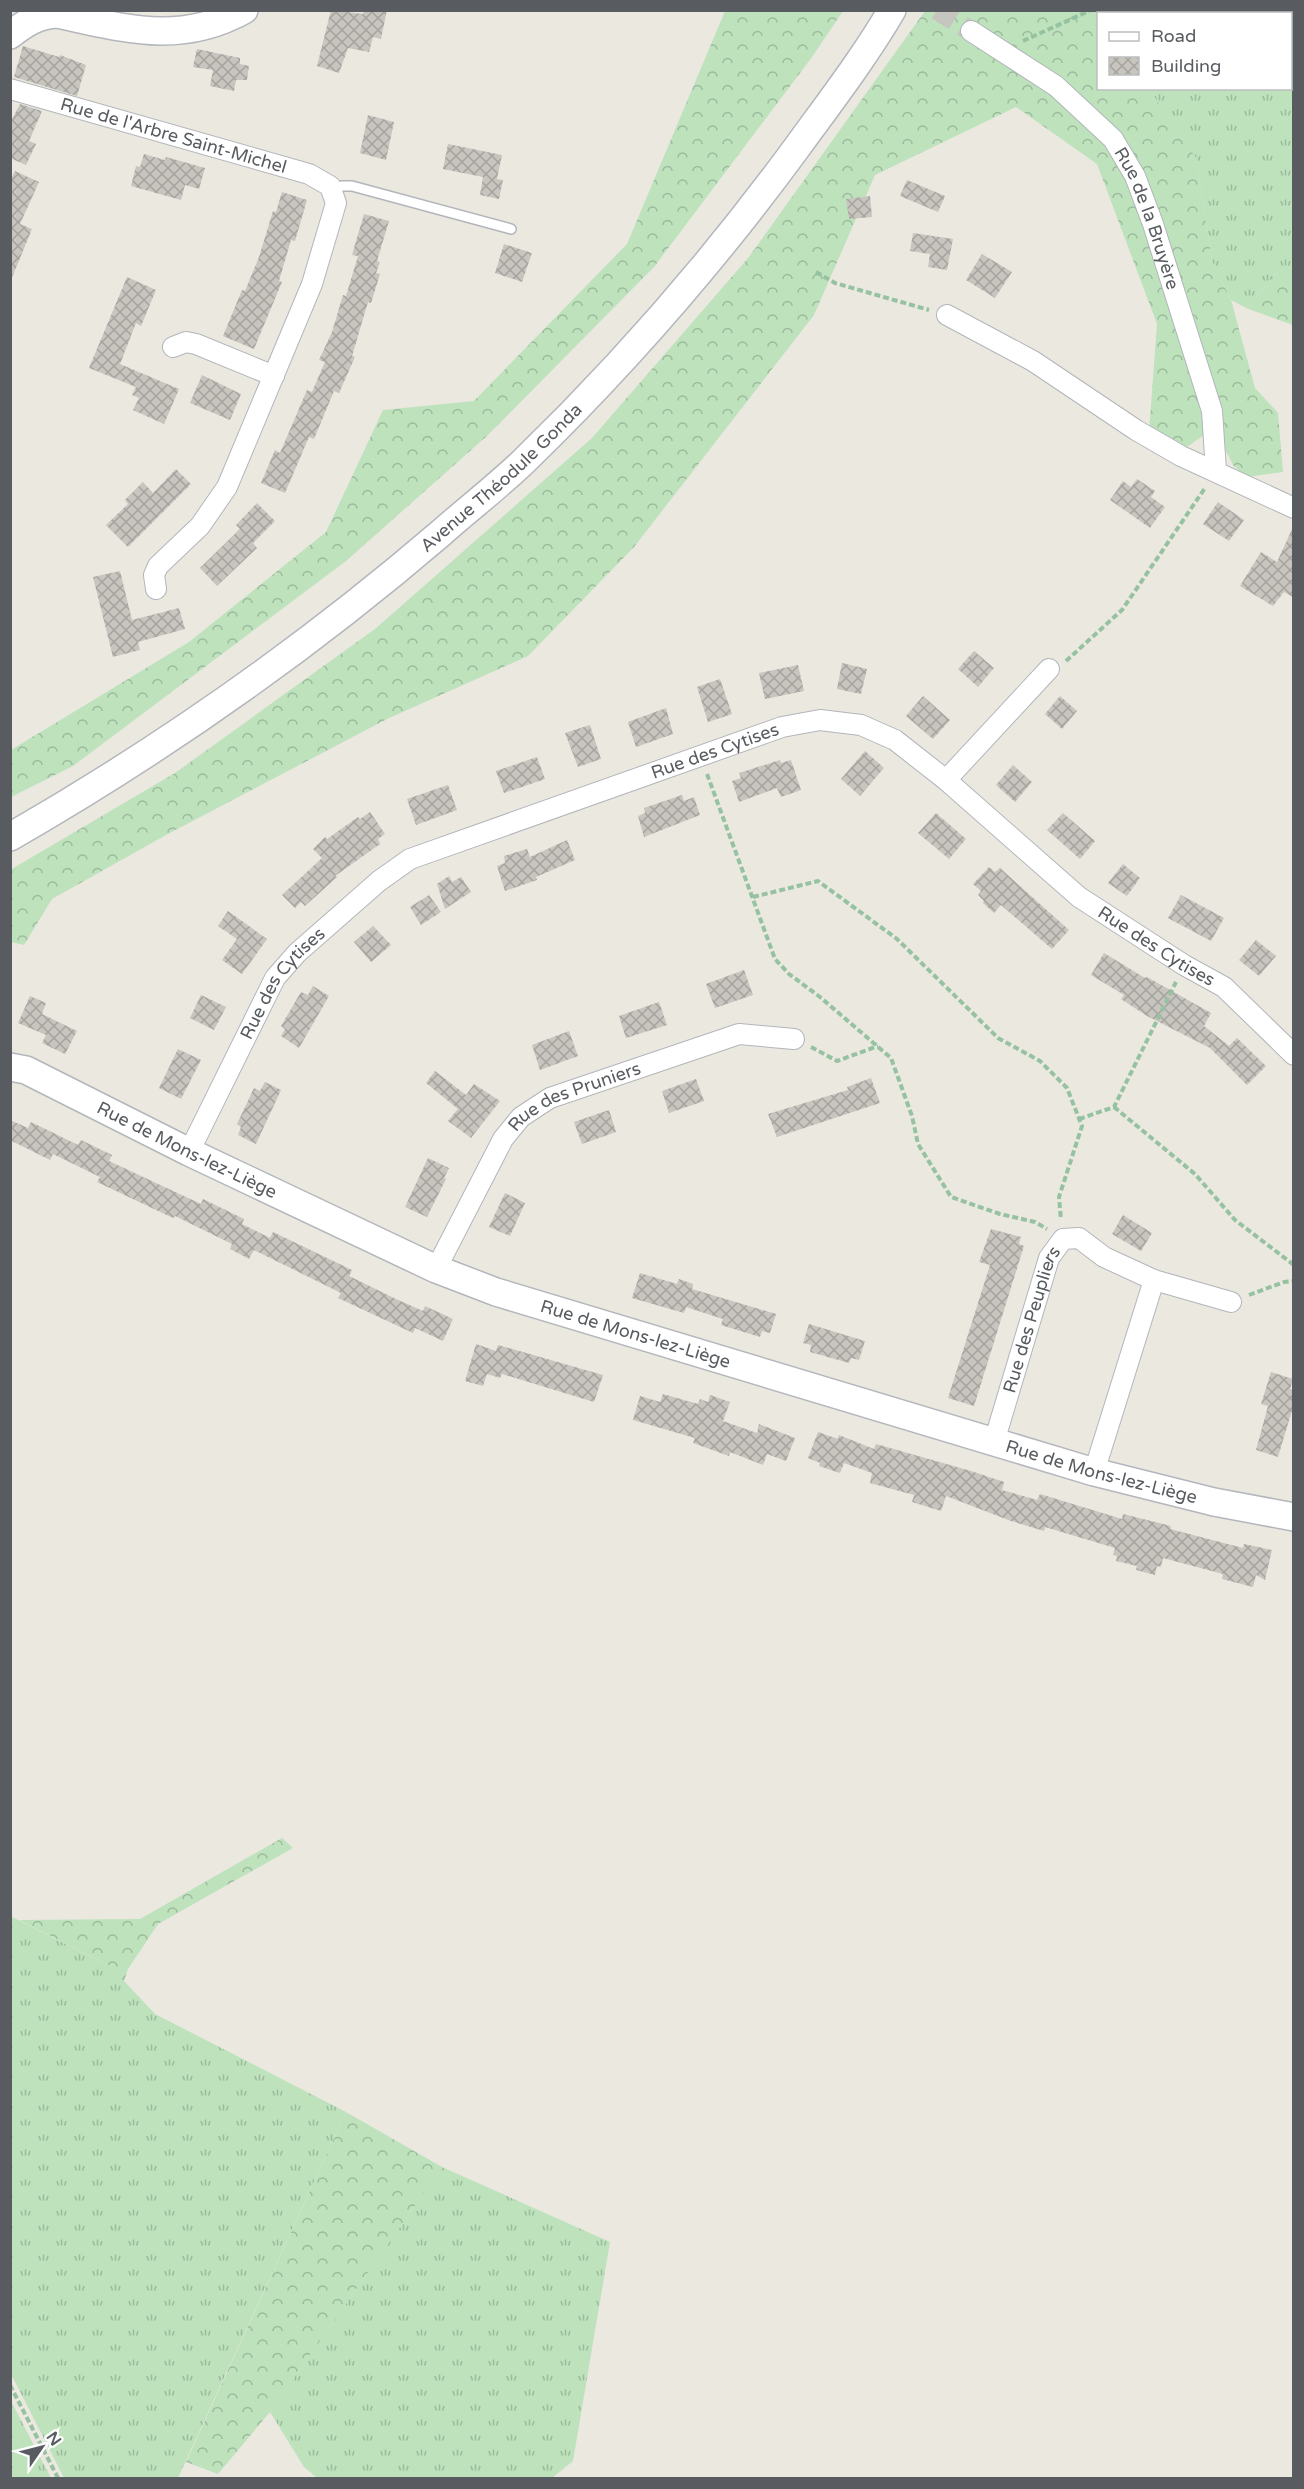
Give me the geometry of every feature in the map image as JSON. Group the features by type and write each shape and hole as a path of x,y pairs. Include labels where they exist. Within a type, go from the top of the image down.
{"street":[{"path":"10,35 25,23 45,15 57,14 142,32 179,32 211,26 244,10"},
{"name":"Avenue Théodule Gonda","path":"10,837 88,792 250,685 377,587 522,462 628,355 748,214 869,49 892,10"},
{"name":"Rue de la Bruyère","path":"971,31 1056,86 1113,139 1135,176 1153,224 1212,411 1215,471"},
{"name":"Rue de l'Arbre Saint-Michel","path":"10,89 309,174 322,180 333,190"},
{"path":"156,589 154,575 158,566 188,539 219,500 233,473 312,284 335,212 336,203 333,190"},
{"path":"947,315 1033,361 1136,430 1181,456 1293,508"},
{"path":"173,348 186,342 196,344 274,376"},
{"path":"946,780 1049,669"},
{"name":"Rue des Cytises","path":"189,1152 275,978 297,953 378,881 410,859 782,727 820,720 861,725 895,740 946,780 1079,897 1184,965 1224,987 1293,1055"},
{"name":"Rue des Pruniers","path":"436,1269 503,1139 521,1117 550,1098 739,1034 794,1038"},
{"name":"Rue de Mons-lez-Liège","path":"10,1067 26,1071 189,1152 436,1269 496,1292 552,1311 1094,1472 1214,1502 1293,1517"},
{"name":"Rue des Peupliers","path":"994,1442 1049,1258 1063,1239 1079,1238 1104,1257 1154,1280 1231,1302"},
{"path":"1094,1472 1154,1280"}],"lane":[{"path":"333,190 341,186 352,186 511,229"}],"path":[{"path":"998,49 1022,42 1091,10"},
{"path":"816,272 835,283 947,315"},
{"path":"1049,669 1064,664 1122,610 1215,471"},
{"path":"701,756 775,959 789,974 820,996 891,1058 912,1116 918,1144 951,1197 1000,1214 1035,1222 1063,1239"},
{"path":"753,897 818,881 897,939 998,1038 1040,1062 1067,1088 1082,1126 1059,1197 1063,1239"},
{"path":"1079,1119 1114,1107 1184,965"},
{"path":"794,1038 837,1061 878,1046"},
{"path":"1114,1107 1195,1174 1235,1220 1293,1266"},
{"path":"1231,1302 1284,1282 1293,1281"},
{"path":"10,2385 58,2478"}],"green space":[{"path":"1172,10 1293,11 1293,274 1279,271 1246,308 1231,300 1212,261 1196,158 1150,90 1292,90 1292,12 1169,12"},
{"path":"725,11 843,11 812,57 654,267 488,435 346,561 73,766 11,797 11,750 189,642 326,532 383,410 474,401 627,244"},
{"path":"925,11 1172,11 1097,12 1097,90 1150,90 1196,158 1212,261 1231,300 1255,388 1278,413 1283,472 1246,477 1233,465 1218,434 1204,435 1184,449 1149,432 1157,324 1097,164 1016,107 875,175 814,315 634,547 528,656 387,719 166,835 52,899 24,945 11,942 10,870 175,773 375,629 592,438 749,257"},
{"path":"1279,271 1293,274 1293,325 1246,308"},
{"path":"282,1838 293,1848 158,1924 128,1969 124,1982 110,1966 19,1920 140,1919"},
{"path":"10,1916 110,1966 155,2014 346,2112 178,2478 64,2478 11,2374"},
{"path":"346,2112 442,2167 270,2412 218,2474 186,2462"},
{"path":"442,2167 610,2242 573,2461 552,2478 317,2478 304,2467 270,2412"},
{"path":"11,2401 51,2478 11,2478"}],"building":[{"path":"331,10 363,14 364,10 387,10 381,39 373,37 369,52 348,48 339,73 317,66"},
{"path":"23,46 59,57 60,55 86,65 77,96 14,77"},
{"path":"197,49 240,58 240,64 249,66 247,80 236,80 234,91 210,86 213,70 193,67"},
{"path":"20,104 42,111 29,141 36,144 26,165 10,158 10,123"},
{"path":"368,115 394,122 386,160 360,153"},
{"path":"448,144 502,155 497,179 503,180 499,199 480,195 483,177 443,169"},
{"path":"144,154 165,160 166,157 205,168 199,189 185,185 181,200 131,186 136,166 140,167"},
{"path":"15,171 39,182 20,224 32,229 11,280 10,181"},
{"path":"907,180 945,196 938,212 900,196"},
{"path":"282,192 307,200 295,241 291,240 279,281 282,282 254,349 223,336 259,257 273,211 276,212"},
{"path":"870,196 872,217 849,219 846,199"},
{"path":"364,214 389,221 377,261 380,262 376,273 380,274 371,303 368,302 352,356 355,357 339,393 334,391 314,439 309,437 285,493 261,483 275,450 280,453 307,390 312,392 325,362 319,360 332,332 343,295 346,296 358,256 352,255"},
{"path":"913,233 953,239 947,270 928,267 930,254 910,251"},
{"path":"504,244 532,253 522,282 495,273"},
{"path":"982,254 1012,272 995,298 966,280"},
{"path":"127,277 156,290 141,326 136,323 120,364 179,389 164,424 133,410 139,398 132,395 136,387 89,368"},
{"path":"202,375 241,394 230,420 190,403"},
{"path":"176,469 191,484 128,547 106,525 128,504 125,500 143,482 153,493"},
{"path":"1137,479 1155,491 1151,497 1165,507 1150,528 1110,500 1123,481 1131,487"},
{"path":"1218,502 1244,520 1229,541 1203,524"},
{"path":"257,503 275,521 253,543 257,548 217,586 200,568 240,529 236,525"},
{"path":"1293,527 1293,597 1284,592 1273,606 1240,586 1261,552 1277,562"},
{"path":"120,571 132,620 179,608 185,629 138,642 140,650 113,657 93,577"},
{"path":"974,651 994,668 978,687 958,669"},
{"path":"842,663 867,669 861,694 837,689"},
{"path":"798,665 804,691 765,699 759,673"},
{"path":"720,679 732,714 708,722 697,687"},
{"path":"923,696 950,720 933,739 906,716"},
{"path":"1060,696 1077,711 1062,729 1045,714"},
{"path":"666,708 673,734 636,747 628,722"},
{"path":"590,725 601,759 578,767 565,733"},
{"path":"865,751 884,768 860,796 841,779"},
{"path":"537,757 545,779 504,793 496,771"},
{"path":"780,760 781,763 791,760 801,790 781,797 777,788 739,802 732,781 741,778 739,773"},
{"path":"1013,765 1032,782 1015,802 996,785"},
{"path":"448,785 457,810 416,825 407,799"},
{"path":"682,795 684,801 694,797 700,815 644,837 638,816 645,813 644,808"},
{"path":"370,812 385,834 378,839 380,844 335,876 337,877 305,906 301,902 295,908 282,895 322,858 313,849 325,837 327,839 358,817 360,819"},
{"path":"936,813 966,839 949,859 918,833"},
{"path":"1063,813 1095,841 1080,859 1047,830"},
{"path":"567,840 575,860 536,877 537,880 505,891 497,866 505,863 504,856 527,849 530,857"},
{"path":"1123,864 1140,878 1127,896 1108,883"},
{"path":"989,867 995,872 1000,868 1069,930 1052,949 1001,905 994,913 983,903 984,901 978,895 981,891 973,884"},
{"path":"449,876 452,882 461,877 471,892 445,909 437,884"},
{"path":"429,895 441,912 421,925 410,907"},
{"path":"1181,895 1224,918 1211,941 1168,918"},
{"path":"228,911 267,939 242,974 222,960 237,939 218,926"},
{"path":"373,926 391,945 371,962 354,942"},
{"path":"1256,940 1276,956 1259,976 1239,960"},
{"path":"1104,953 1211,1013 1204,1026 1229,1046 1237,1038 1266,1066 1247,1085 1210,1048 1147,1016 1121,999 1124,995 1091,975"},
{"path":"744,970 753,995 715,1008 706,984"},
{"path":"313,986 329,996 299,1048 281,1036 285,1029 281,1026 301,992 308,995"},
{"path":"201,995 226,1007 214,1030 190,1018"},
{"path":"30,996 46,1003 42,1014 77,1031 65,1054 42,1043 46,1035 18,1023"},
{"path":"659,1002 667,1025 626,1038 619,1016"},
{"path":"569,1031 578,1056 540,1070 532,1045"},
{"path":"178,1049 201,1060 181,1099 159,1088"},
{"path":"435,1071 466,1095 474,1084 500,1101 471,1138 448,1121 458,1109 426,1083"},
{"path":"871,1078 880,1103 777,1137 768,1114 848,1090 847,1087"},
{"path":"696,1079 704,1101 669,1113 662,1091"},
{"path":"265,1082 281,1090 256,1144 238,1135 241,1127 237,1124 254,1088 260,1091"},
{"path":"609,1110 616,1132 582,1144 574,1122"},
{"path":"10,1120 28,1128 31,1122 78,1145 81,1140 112,1155 109,1161 201,1204 203,1199 244,1219 242,1224 270,1238 273,1232 352,1270 349,1276 396,1299 423,1311 425,1306 453,1319 443,1341 415,1328 413,1333 338,1298 341,1293 254,1250 249,1259 230,1249 232,1244 97,1182 100,1177 53,1154 50,1160 10,1140"},
{"path":"428,1158 449,1168 427,1217 405,1207"},
{"path":"505,1193 525,1203 510,1236 489,1227"},
{"path":"1123,1215 1152,1233 1141,1251 1112,1234"},
{"path":"991,1229 1021,1237 1019,1244 1024,1246 974,1406 948,1398 990,1265 979,1262"},
{"path":"640,1273 677,1284 679,1279 693,1284 692,1289 776,1314 770,1333 762,1331 760,1337 721,1325 723,1319 686,1307 684,1313 632,1298"},
{"path":"809,1324 865,1341 859,1360 851,1358 849,1363 810,1352 811,1345 803,1343"},
{"path":"476,1344 496,1351 498,1345 603,1375 594,1402 502,1374 500,1378 487,1374 483,1386 465,1381"},
{"path":"1271,1372 1293,1379 1290,1389 1293,1390 1293,1407 1278,1457 1256,1450 1268,1406 1261,1404"},
{"path":"663,1394 698,1404 700,1399 708,1402 710,1395 730,1402 723,1421 757,1433 759,1424 795,1438 786,1461 767,1454 763,1465 730,1452 729,1456 693,1443 695,1438 633,1420 640,1396 660,1402"},
{"path":"818,1432 838,1439 839,1435 874,1449 876,1444 971,1471 1004,1482 1002,1490 1037,1500 1040,1494 1122,1519 1123,1514 1243,1548 1244,1544 1272,1550 1265,1580 1256,1575 1253,1587 1222,1579 1223,1574 1163,1558 1161,1567 1157,1566 1155,1575 1136,1570 1137,1566 1116,1561 1117,1556 1113,1555 1115,1548 1045,1527 1044,1531 1011,1521 946,1496 941,1511 912,1502 914,1495 870,1483 872,1473 844,1463 840,1473 819,1466 820,1463 808,1458"}],"tunnel":[{"path":"937,10 971,31"}]}
